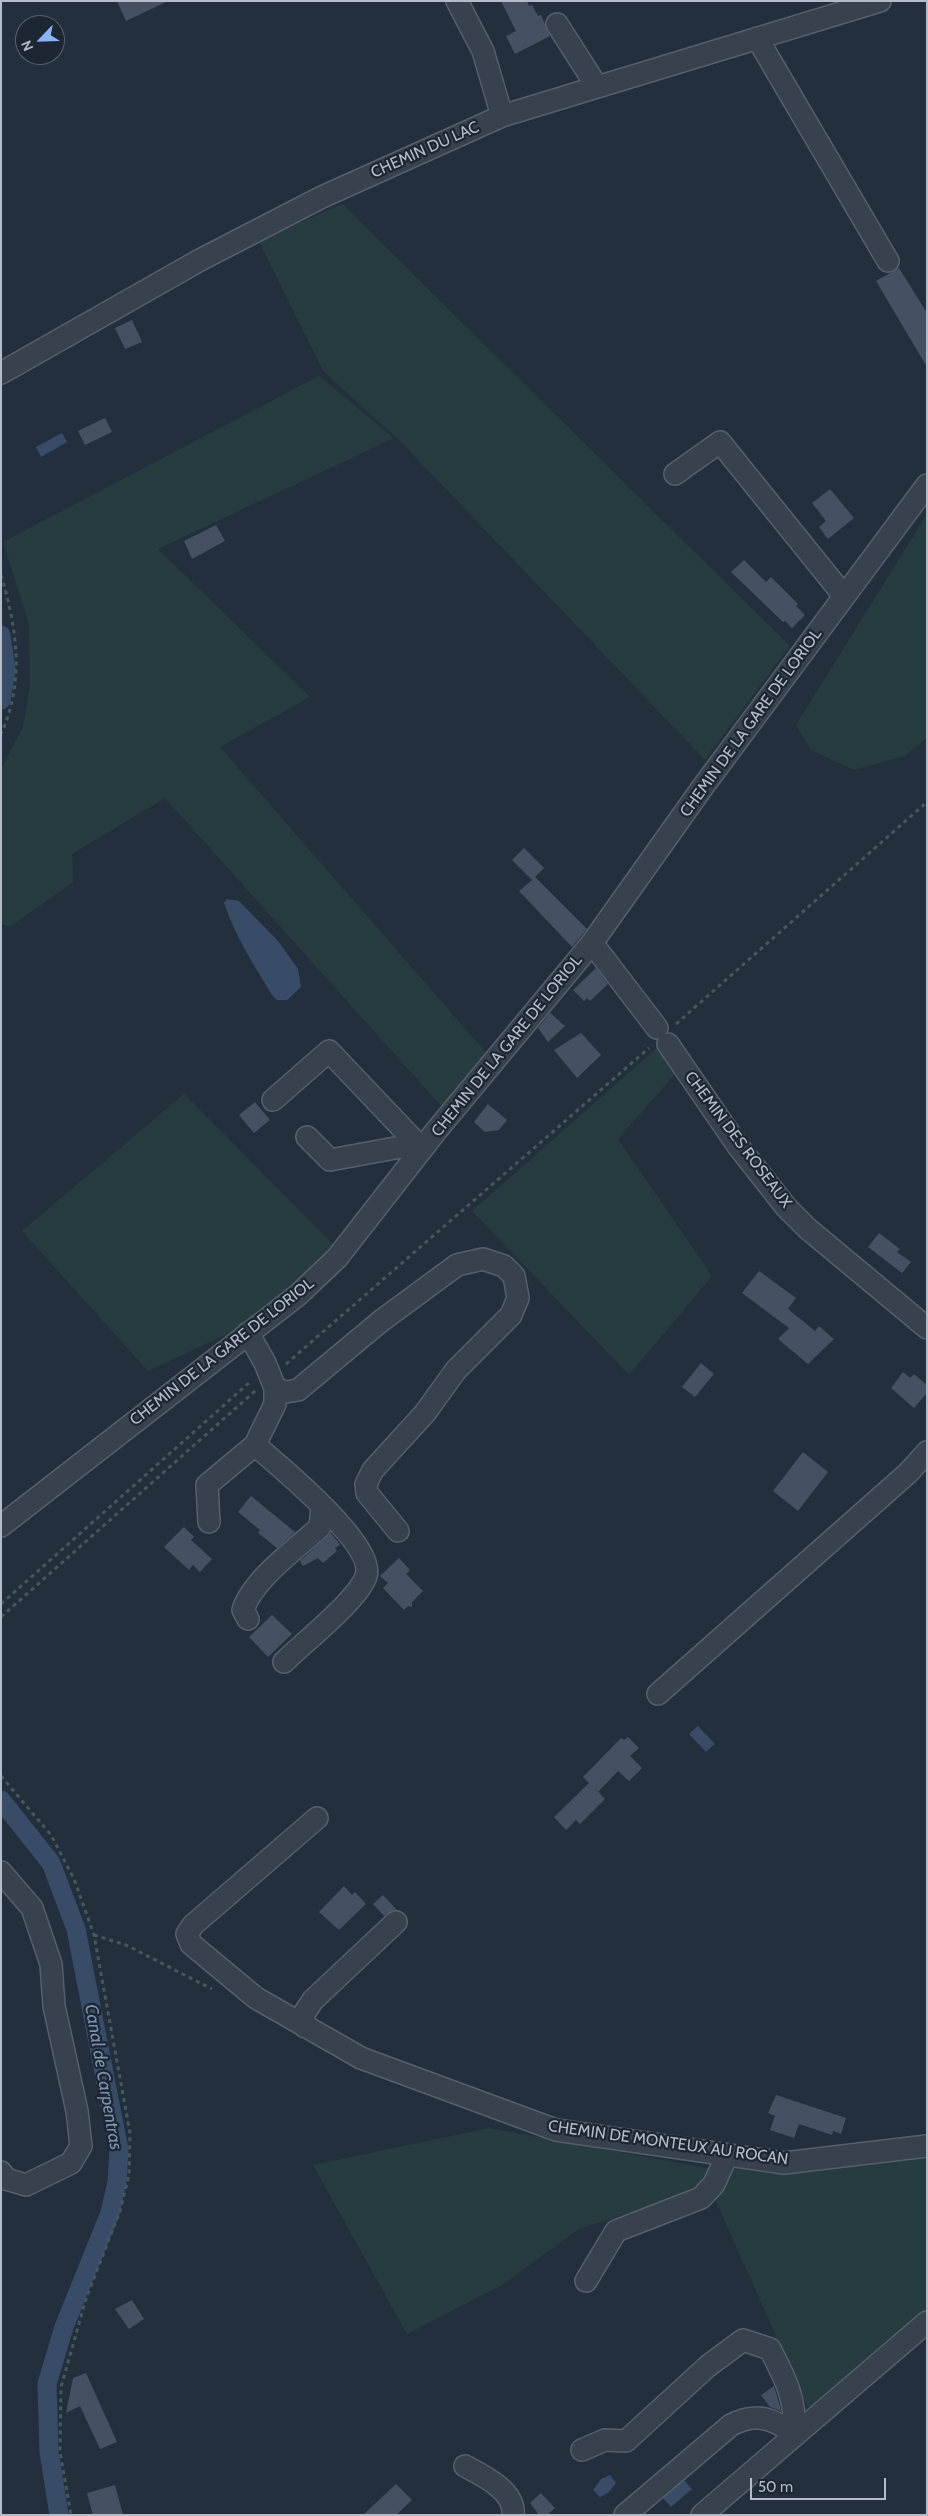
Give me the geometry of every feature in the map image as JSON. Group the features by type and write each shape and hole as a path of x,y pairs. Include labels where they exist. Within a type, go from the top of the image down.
{"street":[{"path":"457,1 482,51 502,116"},
{"name":"CHEMIN DU LAC","path":"1,373 200,260 313,201 502,116 596,85 880,1"},
{"path":"556,24 596,85"},
{"path":"757,38 888,261"},
{"path":"676,474 720,442 844,596"},
{"name":"CHEMIN DE LA GARE DE LORIOL","path":"1,1526 298,1295 337,1258 420,1147 592,943 927,485"},
{"name":"CHEMIN DES ROSEAUX","path":"592,943 662,1037 738,1146 786,1207 808,1229 927,1328"},
{"path":"272,1100 329,1051 420,1147"},
{"path":"307,1137 330,1160 420,1147"},
{"path":"248,1333 271,1377 286,1392 298,1390 380,1321 457,1265 483,1259 504,1266 514,1276 518,1298 511,1315 456,1370 425,1413 373,1470 366,1484 367,1494 398,1531"},
{"path":"209,1522 207,1485 255,1445 275,1404 271,1377"},
{"path":"255,1445 322,1507 358,1545 366,1561 366,1576 357,1592 284,1662"},
{"path":"658,1694 908,1473 927,1452"},
{"path":"248,1619 243,1610 247,1598 260,1582 320,1527 322,1507"},
{"name":"CHEMIN DE MONTEUX AU ROCAN","path":"317,1818 193,1925 187,1934 191,1944 256,1998 361,2058 556,2130 784,2163 927,2146"},
{"path":"1,1872 32,1908 51,1964 54,2006 77,2111 81,2146 71,2163 26,2186 6,2179 1,2172"},
{"path":"305,2027 304,2015 313,2000 396,1922"},
{"path":"586,2281 616,2231 701,2198 714,2184 728,2155"},
{"path":"702,2515 927,2322"},
{"path":"582,2450 605,2440 626,2441 708,2366 744,2340 770,2349 788,2384 795,2409 794,2435"},
{"path":"625,2515 731,2425 745,2418 764,2418 784,2426 794,2435"},
{"path":"465,2466 488,2478 508,2497 513,2515"}],"path":[{"path":"1,575 13,623 17,683 1,734"},
{"path":"1,1616 271,1377 662,1037 927,802"},
{"path":"1,1604 271,1377"},
{"path":"1,1776 51,1835 74,1879 94,1936 130,2133 129,2175 120,2212 86,2299 61,2387 60,2452 71,2515"},
{"path":"94,1936 126,1946 218,1991"}],"green space":[{"path":"342,204 790,646 705,760 400,441 323,371 259,241"},
{"path":"319,376 394,438 158,549 310,697 220,747 488,1055 442,1107 165,798 72,854 73,882 10,927 1,924 1,769 23,727 30,686 29,624 3,542"},
{"path":"927,514 927,738 905,756 854,770 811,750 796,725"},
{"path":"659,1046 676,1073 618,1139 712,1276 629,1375 472,1211"},
{"path":"184,1094 333,1244 311,1273 251,1323 148,1371 22,1231"},
{"path":"489,2128 712,2169 697,2191 579,2229 502,2285 407,2334 313,2165"},
{"path":"927,2157 927,2308 810,2412 714,2197 728,2168 785,2175 895,2159"}],"water":[{"path":"62,433 67,442 41,457 36,447"},
{"path":"227,899 239,901 278,941 298,969 301,987 287,1000 277,1000 258,972 229,916 224,903"},
{"path":"698,1726 715,1744 706,1752 689,1734"},
{"path":"610,2475 616,2483 608,2493 600,2497 593,2490 601,2479"},
{"path":"683,2479 692,2489 671,2507 662,2497"}],"building":[{"path":"117,1 168,1 126,21"},
{"path":"501,1 527,1 529,6 532,5 538,16 541,15 550,36 515,54 506,36 516,31"},
{"path":"899,268 927,313 927,367 876,281"},
{"path":"132,320 142,342 125,349 115,328"},
{"path":"105,418 112,432 85,445 78,431"},
{"path":"830,489 854,518 828,539 819,527 826,521 812,503"},
{"path":"216,525 225,541 192,559 184,541"},
{"path":"744,560 766,582 771,577 798,604 796,606 805,615 792,628 785,621 783,622 731,572"},
{"path":"524,848 544,868 535,877 587,929 572,947 519,891 532,880 512,860"},
{"path":"596,968 608,984 590,1001 587,998 584,1001 573,990"},
{"path":"550,1013 565,1026 548,1042 538,1028"},
{"path":"581,1033 601,1055 577,1078 554,1050"},
{"path":"255,1102 270,1120 254,1133 239,1115"},
{"path":"488,1104 507,1120 499,1130 485,1132 474,1122"},
{"path":"879,1233 900,1249 897,1252 911,1262 902,1273 868,1247"},
{"path":"759,1271 796,1298 788,1309 815,1331 819,1326 834,1339 808,1364 778,1339 789,1328 742,1293"},
{"path":"701,1363 714,1374 695,1397 682,1387"},
{"path":"903,1372 910,1378 914,1374 927,1385 927,1393 914,1408 891,1388"},
{"path":"803,1452 828,1472 798,1511 773,1491"},
{"path":"251,1496 295,1532 277,1548 258,1533 260,1530 238,1512"},
{"path":"184,1527 194,1537 191,1540 212,1559 200,1572 193,1565 189,1570 164,1547"},
{"path":"331,1533 340,1545 335,1548 337,1551 323,1563 318,1558 303,1566 300,1561"},
{"path":"399,1558 410,1570 406,1574 423,1591 412,1602 412,1607 408,1606 404,1610 383,1588 388,1583 380,1576"},
{"path":"272,1615 292,1634 268,1657 249,1637"},
{"path":"628,1737 639,1748 630,1756 642,1768 629,1781 618,1771 598,1792 605,1799 580,1824 576,1820 566,1830 554,1817 589,1783 583,1777 621,1738 624,1740"},
{"path":"344,1886 352,1895 355,1892 366,1904 339,1930 319,1912"},
{"path":"383,1895 397,1910 393,1910 384,1916 373,1904"},
{"path":"776,2095 846,2118 841,2134 833,2131 832,2135 799,2124 794,2138 770,2130 775,2116 768,2113"},
{"path":"132,2300 144,2319 129,2329 115,2309"},
{"path":"86,2373 117,2442 100,2449 80,2406 66,2413 73,2378"},
{"path":"774,2386 781,2411 770,2407 761,2395"},
{"path":"396,2484 412,2500 396,2515 363,2515"},
{"path":"115,2485 123,2515 93,2515 87,2493"},
{"path":"541,2493 555,2508 547,2515 539,2515 530,2503"}],"waterway":[{"name":"Canal de Carpentras","path":"1,635 6,670 1,700"},
{"name":"Canal de Carpentras","path":"1,1800 51,1863 76,1929 119,2150 117,2182 110,2213 64,2327 47,2384 49,2452 59,2515"}]}
